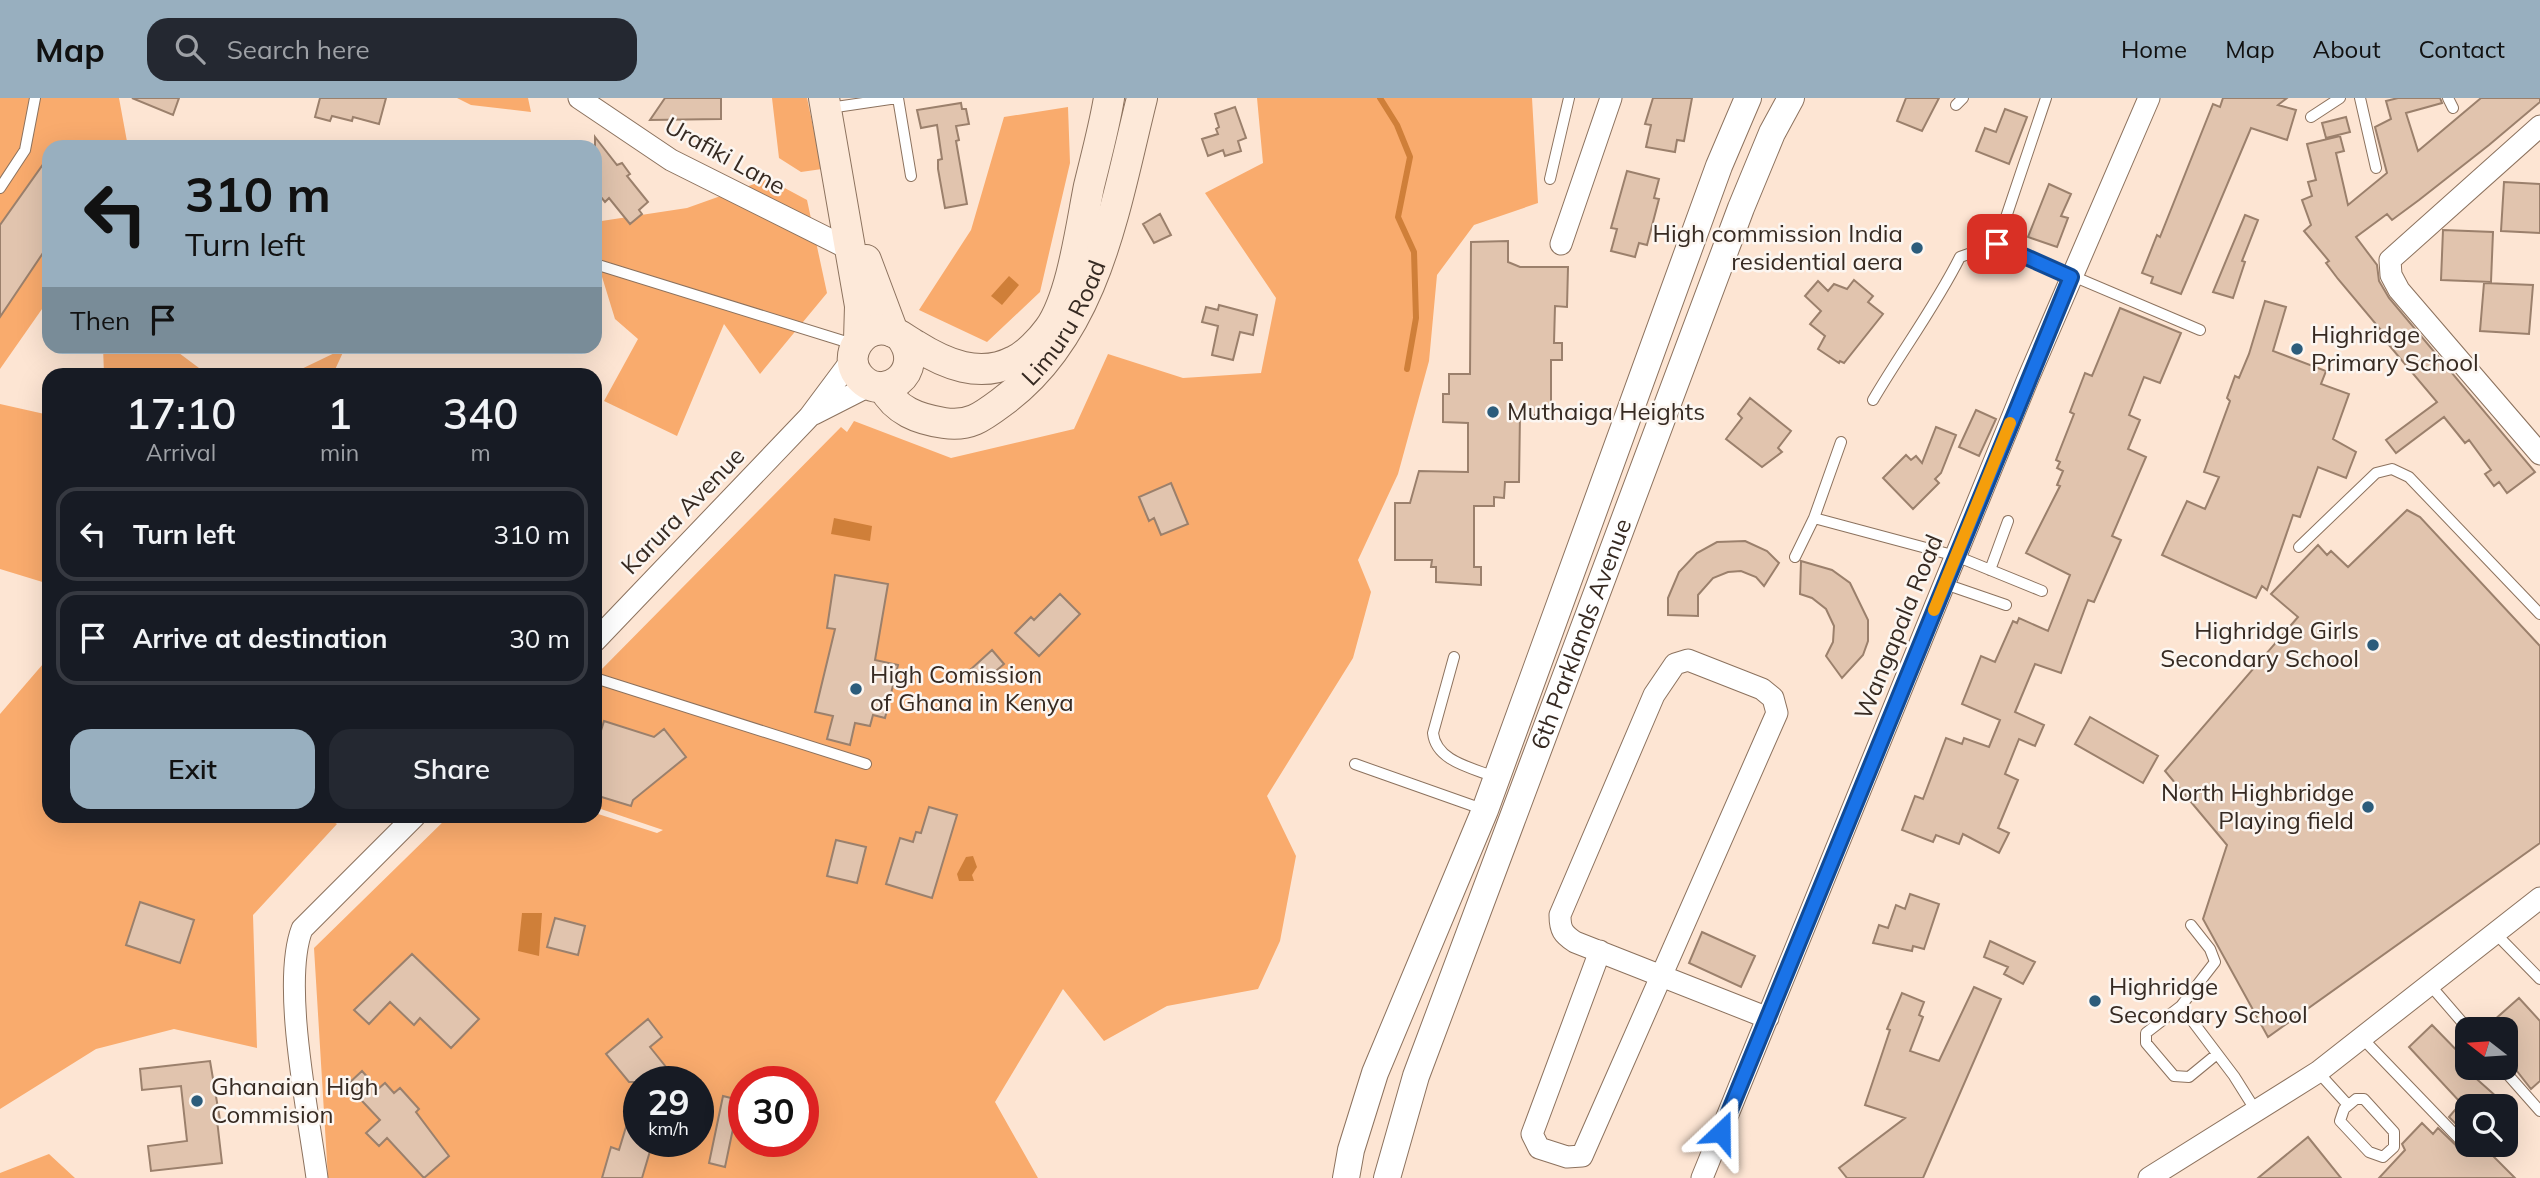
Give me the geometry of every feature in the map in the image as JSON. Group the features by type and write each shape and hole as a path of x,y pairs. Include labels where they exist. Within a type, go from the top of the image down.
{"main road":[{"path":"856,348 874,330 897,334 947,363 963,368 987,369 1015,361 1050,328 1069,281 1109,98"},
{"name":"Limuru Road","path":"877,386 904,410 925,419 955,425 971,423 988,412 1011,396 1032,374 1054,349 1082,304 1094,275 1142,98"},
{"path":"832,101 869,272 897,334 910,354 910,363 900,380 877,386 858,375 856,348 860,306 832,101"}],"street":[{"name":"Urafiki Lane","path":"579,98 671,160 851,250"},
{"path":"1561,244 1611,98"},
{"name":"6th Parklands Avenue","path":"1346,1178 1351,1150 1376,1073 1485,810 1719,166 1748,98"},
{"name":"6th Parklands Avenue","path":"1387,1178 1416,1076 1741,208 1772,133 1791,98"},
{"name":"Wangapala Road","path":"1702,1178 2071,277 2149,98"},
{"path":"2540,126 2390,260 2391,275 2399,289 2540,454"},
{"name":"Karura Avenue","path":"602,634 809,417 856,348"},
{"name":"Karura Avenue","path":"809,417 877,386"},
{"path":"1600,951 1532,1134 1539,1148 1567,1157 1582,1156 1664,975 1777,713 1773,698 1762,689 1688,660 1675,664 1659,686 1560,915 1564,934 1600,951 1664,975 1768,1018"},
{"path":"317,1178 297,1023 293,963 296,945 302,929 408,823"},
{"path":"2150,1178 2318,1072 2540,898"}],"lane":[{"path":"0,188 25,150 35,98"},
{"path":"832,101 897,98 912,176"},
{"path":"1550,179 1569,98"},
{"path":"1997,244 2046,98"},
{"path":"2311,117 2340,98"},
{"path":"2360,98 2376,167"},
{"path":"1873,400 1924,315 1935,303 1960,257 1997,244 2200,330"},
{"path":"602,266 856,348"},
{"path":"1795,557 1814,518 1841,442"},
{"path":"2300,547 2376,473 2392,469 2409,477 2540,614"},
{"path":"1814,518 1956,556 2042,591"},
{"path":"1990,570 2008,521"},
{"path":"1945,584 2006,605"},
{"path":"1454,656 1433,733 1434,743 1447,757 1497,778"},
{"path":"602,680 866,764"},
{"path":"1354,764 1485,810"},
{"path":"2191,925 2210,949 2215,962 2181,1006 2146,1033 2146,1042 2174,1076 2189,1077 2217,1054"},
{"path":"2495,933 2540,979"},
{"path":"2430,985 2458,1017"},
{"path":"2181,1006 2256,1111"},
{"path":"2362,1038 2455,1135"},
{"path":"2318,1072 2348,1105"},
{"path":"2514,1080 2538,1103"},
{"path":"2356,1099 2364,1099 2395,1132 2394,1147 2383,1157 2369,1152 2340,1121 2340,1116 2348,1105 2356,1099"}],"shaded area":[{"path":"0,98 119,98 127,140 42,140 42,309 0,369"},
{"path":"457,98 528,98 531,112 471,105"},
{"path":"772,98 807,98 822,169 801,172 779,158"},
{"path":"1257,98 1532,98 1538,203 1474,225 1437,275 1429,361 1398,474 1358,560 1371,592 1353,658 1267,796 1296,856 1280,941 1258,989 1167,1006 1104,1041 1063,989 995,1102 1038,1178 328,1178 314,948 442,823 602,823 602,815 657,833 663,830 602,809 602,669 841,427 847,432 854,421 951,458 1074,429 1108,354 1183,378 1261,373 1276,298 1205,193 1263,163"},
{"path":"1068,107 1070,163 1040,292 987,342 919,310 971,230 1004,117"},
{"path":"768,179 807,200 827,293 760,374 724,324 677,436 604,401 638,339 615,319 602,277 602,221 687,208"},
{"path":"1009,276 1019,285 1002,305 991,296"},
{"path":"103,354 180,354 199,368 104,368"},
{"path":"333,354 342,354 336,368 303,368"},
{"path":"0,404 42,413 42,582 0,569"},
{"path":"834,518 872,526 870,541 831,534"},
{"path":"42,665 42,823 337,824 253,915 257,1048 174,1029 96,1049 0,1109 0,714"},
{"path":"973,856 977,867 972,875 974,881 959,881 957,874 966,857"},
{"path":"522,913 542,913 539,956 518,951"},
{"path":"49,1154 75,1178 0,1178 0,1173"}],"building":[{"path":"132,98 179,98 173,115"},
{"path":"320,98 386,98 379,124 353,117 352,121 332,116 330,121 315,117"},
{"path":"665,98 721,98 721,119 650,120"},
{"path":"1653,98 1692,98 1684,141 1677,140 1675,152 1646,147 1651,125 1645,124"},
{"path":"1906,98 1939,98 1922,131 1897,121"},
{"path":"2223,98 2287,98 2278,105 2296,110 2287,140 2251,128 2181,294 2151,283 2153,277 2142,273 2157,235 2160,237 2213,104 2220,107"},
{"path":"2398,98 2440,98 2442,103 2406,113 2418,151 2481,98 2540,98 2540,102 2489,145 2419,200 2392,220 2387,214 2356,237 2377,265 2379,281 2389,298 2535,472 2507,493 2499,482 2494,486 2485,474 2491,470 2469,440 2465,443 2444,417 2396,453 2386,440 2437,402 2388,344 2391,342 2338,279 2326,263 2329,261 2304,231 2311,225 2302,200 2312,196 2308,182 2316,180 2307,144 2340,136 2344,151 2336,153 2348,205 2387,173 2375,127 2391,119 2386,101"},
{"path":"961,103 962,109 966,109 969,124 956,126 959,140 956,141 967,204 945,208 938,169 938,160 942,159 937,125 921,128 917,110"},
{"path":"1235,107 1246,138 1238,141 1241,151 1225,156 1223,150 1208,156 1202,139 1218,134 1215,114"},
{"path":"2005,109 2027,117 2009,164 1976,151 1985,128 1996,132"},
{"path":"2346,117 2350,132 2326,138 2322,123"},
{"path":"602,146 617,165 622,163 630,174 627,176 648,202 639,210 642,214 630,224 609,198 605,202 602,198"},
{"path":"42,166 42,254 0,317 0,225"},
{"path":"1627,171 1659,179 1654,198 1659,199 1647,245 1639,243 1635,257 1611,251 1617,229 1611,228"},
{"path":"2504,182 2540,184 2540,233 2501,231"},
{"path":"2049,184 2071,194 2061,216 2068,218 2057,247 2028,237"},
{"path":"1160,214 1171,235 1154,243 1143,224"},
{"path":"2245,215 2258,220 2242,261 2245,262 2233,298 2213,292"},
{"path":"2443,230 2493,232 2491,282 2441,280"},
{"name":"Muthaiga Heights","path":"1508,241 1508,262 1520,267 1568,267 1567,307 1555,306 1554,343 1562,343 1562,360 1551,360 1551,408 1543,408 1543,415 1520,415 1519,482 1505,482 1504,498 1494,497 1494,506 1474,506 1474,567 1481,567 1481,585 1436,582 1436,567 1431,567 1432,560 1395,560 1395,503 1410,503 1419,471 1468,472 1468,423 1443,422 1443,394 1449,394 1449,374 1470,374 1471,242"},
{"path":"1854,280 1873,296 1868,302 1883,314 1844,363 1839,363 1818,349 1825,336 1810,324 1821,311 1805,296 1818,281 1828,291 1834,284 1847,289"},
{"path":"2484,283 2533,285 2529,334 2480,331"},
{"path":"2265,301 2286,307 2273,351 2326,371 2321,384 2349,394 2333,439 2356,452 2346,478 2318,467 2300,517 2293,515 2267,590 2262,586 2256,598 2162,555 2187,501 2205,509 2219,477 2204,472 2230,401 2227,398 2235,376 2239,378 2249,354"},
{"path":"1219,305 1257,315 1253,335 1240,332 1233,360 1212,355 1218,326 1202,322 1206,307 1218,310"},
{"path":"2120,308 2181,333 2160,383 2144,377 2129,415 2140,420 2128,449 2146,457 2112,536 2121,540 2094,602 2088,600 2061,673 2035,664 2015,712 2044,725 2035,746 2019,739 2005,774 2018,780 1998,828 2009,833 1999,853 1963,834 1959,844 1936,835 1933,842 1902,830 1915,796 1923,799 1946,738 1962,744 1964,738 1989,747 2000,720 1962,704 1981,656 1995,662 2013,621 2017,623 2019,618 2048,631 2070,575 2026,553 2060,486 2057,485 2063,471 2057,468 2060,462 2056,460 2074,414 2070,412 2085,373 2092,376"},
{"path":"1750,398 1791,431 1778,448 1782,452 1762,467 1726,439 1742,418 1738,414"},
{"path":"1976,410 1996,419 1979,456 1959,447"},
{"path":"1936,427 1956,435 1941,473 1935,479 1939,483 1913,509 1883,478 1906,455 1911,460 1916,456 1922,463"},
{"path":"1171,483 1188,524 1161,535 1154,518 1149,521 1139,497"},
{"name":"North Highbridge Playing field","path":"2407,510 2420,517 2540,646 2540,843 2268,1037 2203,919 2227,845 2165,771 2298,617 2271,594 2318,545 2327,555 2331,551 2348,567"},
{"path":"1745,541 1767,551 1779,563 1764,586 1756,577 1741,571 1728,572 1713,578 1698,595 1698,616 1668,615 1668,598 1679,572 1697,553 1717,542"},
{"path":"1801,561 1832,570 1850,583 1868,620 1868,641 1863,655 1842,678 1826,656 1833,642 1834,626 1826,609 1812,598 1800,594"},
{"path":"835,575 888,584 875,660 898,665 885,718 873,715 870,726 855,723 850,745 827,739 833,716 815,712 835,629 827,628"},
{"path":"1060,594 1080,614 1039,656 1015,633 1031,617 1034,620"},
{"path":"992,650 1004,664 982,683 970,670"},
{"path":"2090,717 2158,756 2143,783 2075,744"},
{"path":"604,721 654,737 664,729 686,757 633,800 631,806 602,797"},
{"path":"929,807 957,815 932,898 886,884 900,838 913,842 916,832 921,833"},
{"path":"836,840 866,847 857,883 827,876"},
{"path":"1910,894 1939,904 1924,949 1913,946 1912,951 1873,943 1879,925 1888,928 1896,905 1905,909"},
{"path":"140,902 194,920 180,963 126,945"},
{"path":"555,918 585,926 578,955 547,947"},
{"path":"1702,932 1755,956 1741,987 1689,963"},
{"path":"1990,941 2035,962 2023,984 2004,974 2008,967 1984,957"},
{"path":"412,954 479,1019 451,1048 420,1018 414,1025 390,1002 369,1024 354,1010"},
{"path":"1974,987 2001,999 1923,1178 1847,1178 1839,1168 1905,1118 1865,1105 1890,1030 1887,1029 1902,993 1924,1002 1919,1015 1923,1017 1910,1051 1939,1061"},
{"path":"2519,998 2540,1021 2540,1081 2531,1089 2518,1072 2518,1017 2498,1017"},
{"path":"648,1019 662,1037 650,1047 665,1066 623,1066 623,1075 606,1054"},
{"path":"2432,1025 2455,1049 2455,1080 2478,1080 2494,1094 2455,1094 2455,1097 2409,1047"},
{"path":"210,1061 220,1120 217,1120 222,1163 151,1171 148,1146 187,1141 181,1086 142,1090 140,1069"},
{"path":"362,1071 378,1089 385,1083 394,1093 400,1088 419,1109 416,1112 449,1156 424,1178 387,1138 379,1146 366,1133 380,1120 347,1085"},
{"path":"723,1096 728,1097 728,1153 725,1167 709,1163 710,1157 714,1157 714,1139"},
{"path":"2455,1110 2455,1123 2449,1117"},
{"path":"2422,1123 2433,1134 2438,1128 2455,1144 2455,1157 2494,1157 2515,1178 2379,1178 2405,1150 2402,1144"},
{"path":"623,1137 623,1157 648,1157 642,1178 602,1178 611,1147 619,1150"},
{"path":"2308,1137 2341,1178 2258,1178"}],"waterway":[{"path":"1380,98 1397,125 1410,157 1398,217 1414,252 1416,318 1407,369"}],"slow traffic":[{"path":"1934,610 2010,423"}],"place":[{"name":"High commission India residential aera","path":"1917,248"},
{"name":"Highridge Primary School","path":"2297,349"},
{"name":"Muthaiga Heights","path":"1493,412"},
{"name":"Highridge Girls Secondary School","path":"2373,645"},
{"name":"High Comission of Ghana in Kenya","path":"856,689"},
{"name":"North Highbridge Playing field","path":"2368,807"},
{"name":"Highridge Secondary School","path":"2095,1001"},
{"name":"Ghanaian High Commision","path":"197,1101"}],"route":[{"path":"1721,1132 2071,277 1997,244"}]}
